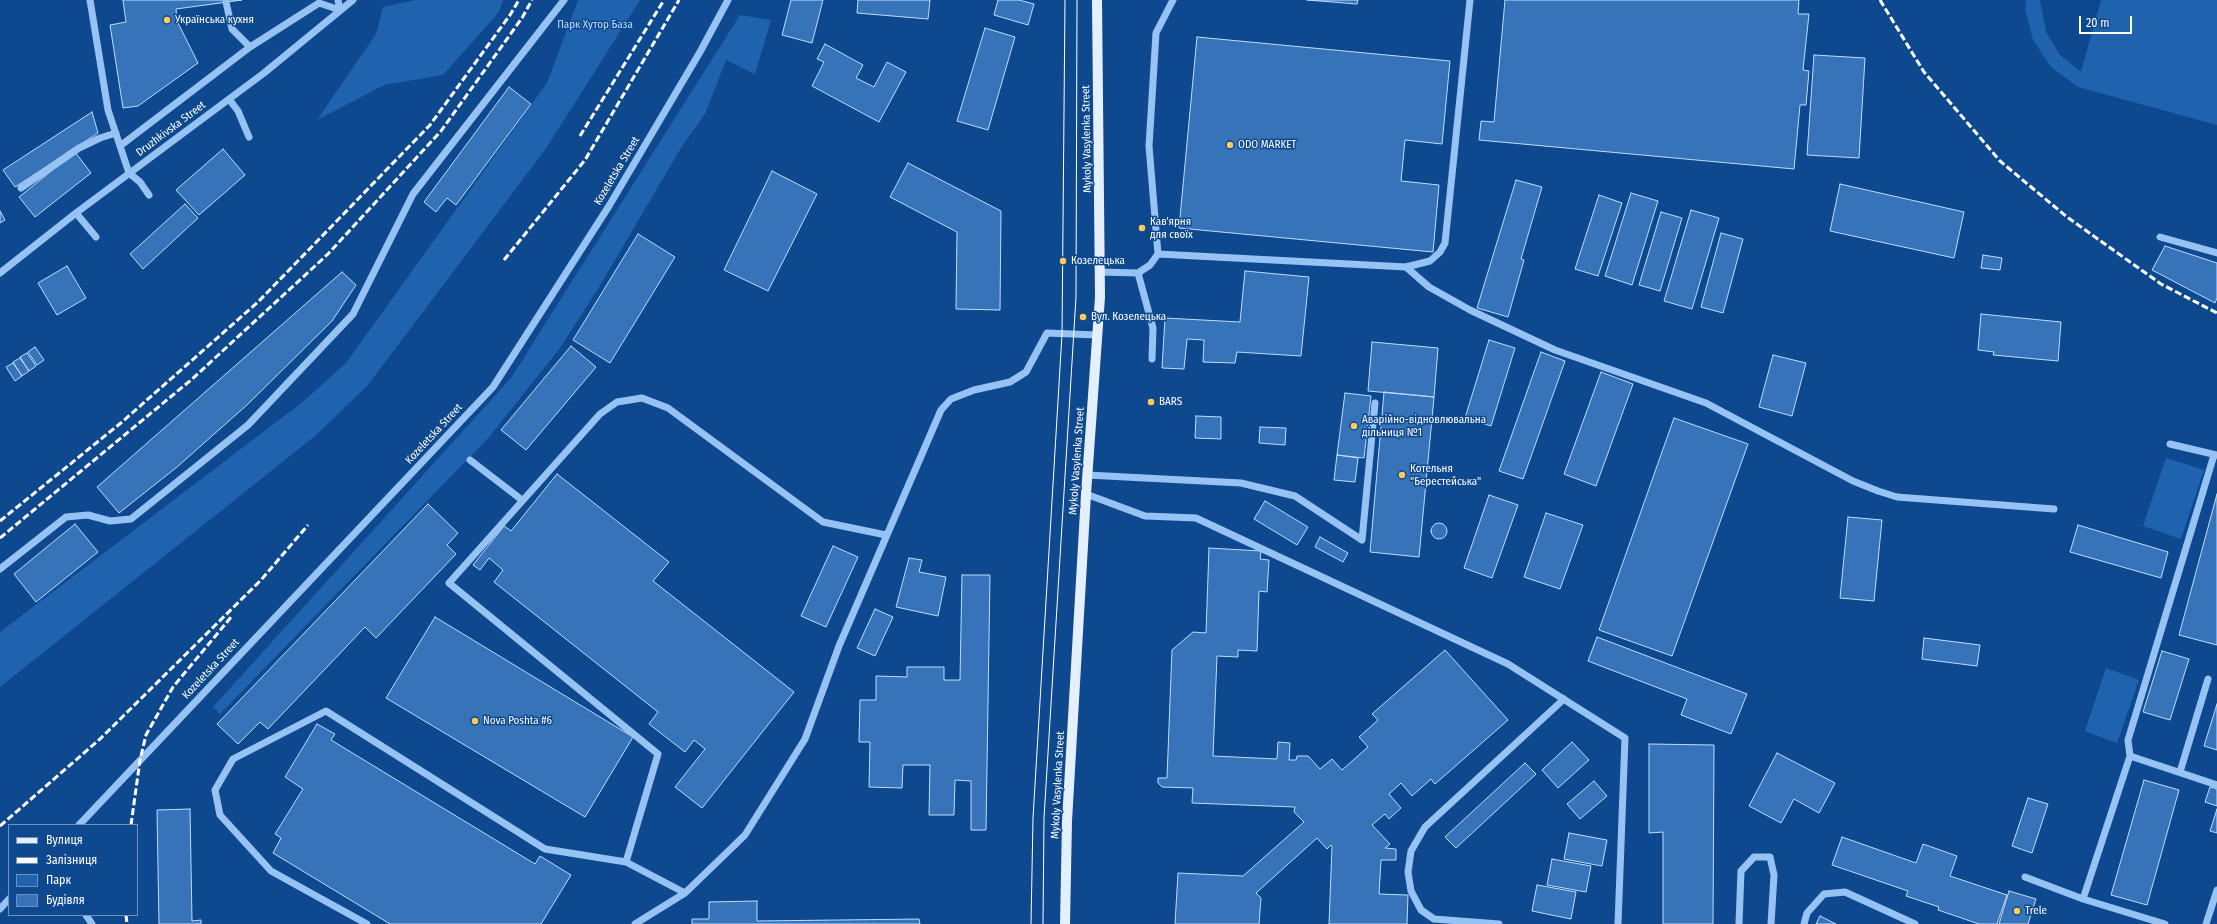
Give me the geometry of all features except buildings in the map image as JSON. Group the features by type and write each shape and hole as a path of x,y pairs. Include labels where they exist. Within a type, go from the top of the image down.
{"main road":[{"name":"Mykoly Vasylenka Street","path":"1065,924 1067,821 1100,272 1097,0"}],"street":[{"path":"90,0 108,110 129,173 140,182 149,196"},
{"path":"120,146 250,47 319,3 340,10 338,0"},
{"name":"Druzhkivska Street","path":"0,272 129,173 264,73 353,0"},
{"path":"0,569 66,517 88,515 110,521 131,519 248,425 353,314 413,194 564,0"},
{"name":"Kozeletska Street","path":"80,824 493,388 609,206 696,59 728,0"},
{"path":"1100,272 1138,273 1150,265 1158,254 1149,146 1156,33 1173,0"},
{"path":"1158,254 1406,267 1430,260 1440,252 1444,243 1470,0"},
{"path":"226,2 232,29 250,47"},
{"path":"229,99 238,111 249,137"},
{"path":"21,188 79,148 100,138 116,134"},
{"path":"76,213 96,237"},
{"path":"2160,237 2217,253"},
{"path":"1406,267 1429,287 1470,310 1555,350 1706,403 1853,481 1878,492 1897,497 2054,509"},
{"path":"1138,273 1153,328 1152,359"},
{"path":"635,924 685,893 745,835 805,739 839,646 940,410 951,399 974,390 1010,382 1026,372 1047,333 1097,334"},
{"path":"626,862 658,754 449,583 600,414 618,402 642,398 668,408 823,522 886,535"},
{"path":"1087,475 1249,485 1295,496 1362,540 1375,403"},
{"path":"2084,900 2130,756 2128,740 2215,455 2170,444"},
{"path":"470,460 522,500"},
{"path":"1086,494 1145,516 1196,518 1508,664 1625,738 1618,924"},
{"path":"2180,772 2208,678"},
{"path":"1499,924 1434,918 1421,910 1411,891 1408,872 1411,851 1425,827 1564,699"},
{"path":"367,924 271,871 220,816 216,790 233,759 326,711 545,849 626,862 685,893"},
{"path":"2130,756 2217,785"},
{"path":"1739,924 1741,871 1754,857 1770,857 1774,875 1772,924"},
{"path":"2025,877 2084,900 2165,924"},
{"path":"2206,924 2217,890"},
{"path":"1804,924 1807,913 1824,894 1845,892 1914,924"},
{"path":"0,909 8,901"}],"green space":[{"path":"416,0 503,0 499,12 443,75 384,85 317,120 376,34 383,7"},
{"name":"Парк Хутор База","path":"578,0 640,0 545,150 367,386 315,436 0,687 0,632 304,401 346,363 547,83"},
{"path":"2026,0 2040,0 2046,32 2060,55 2081,72 2101,0 2217,0 2217,125 2078,87 2051,67 2033,40 2025,8"},
{"path":"740,15 771,20 755,74 726,60 705,114 681,148 596,292 560,348 490,436 220,714 213,707 511,378"},
{"path":"2166,458 2204,470 2181,539 2143,526"},
{"path":"2106,668 2139,680 2117,743 2085,731"}],"tram line":[{"path":"1031,924 1033,818 1062,334 1065,0"},
{"path":"1043,924 1044,818 1076,297 1077,0"}],"railway":[{"path":"0,521 122,422 258,302 430,125 510,15 519,0"},
{"path":"0,538 191,380 328,254 441,131 522,18 532,0"},
{"path":"580,136 664,0"},
{"path":"504,260 585,160 679,0"},
{"path":"1880,0 1924,72 2000,161 2067,217 2161,284 2217,313"},
{"path":"0,826 100,739 261,580 308,525"},
{"path":"131,824 140,760 146,735 173,687 232,616"},
{"path":"126,916 127,924"}],"place":[{"name":"Українська кухня","path":"167,20"},
{"name":"ODO MARKET","path":"1230,145"},
{"name":"Кав'ярня для своїх","path":"1142,228"},
{"name":"Козелецька","path":"1063,261"},
{"name":"Вул. Козелецька","path":"1083,317"},
{"name":"BARS","path":"1151,402"},
{"name":"Аварійно-відновлювальна дільниця №1","path":"1354,426"},
{"name":"Котельня \"Берестейська\"","path":"1402,475"},
{"name":"Nova Poshta #6","path":"475,721"},
{"name":"Trele","path":"2017,911"}]}
